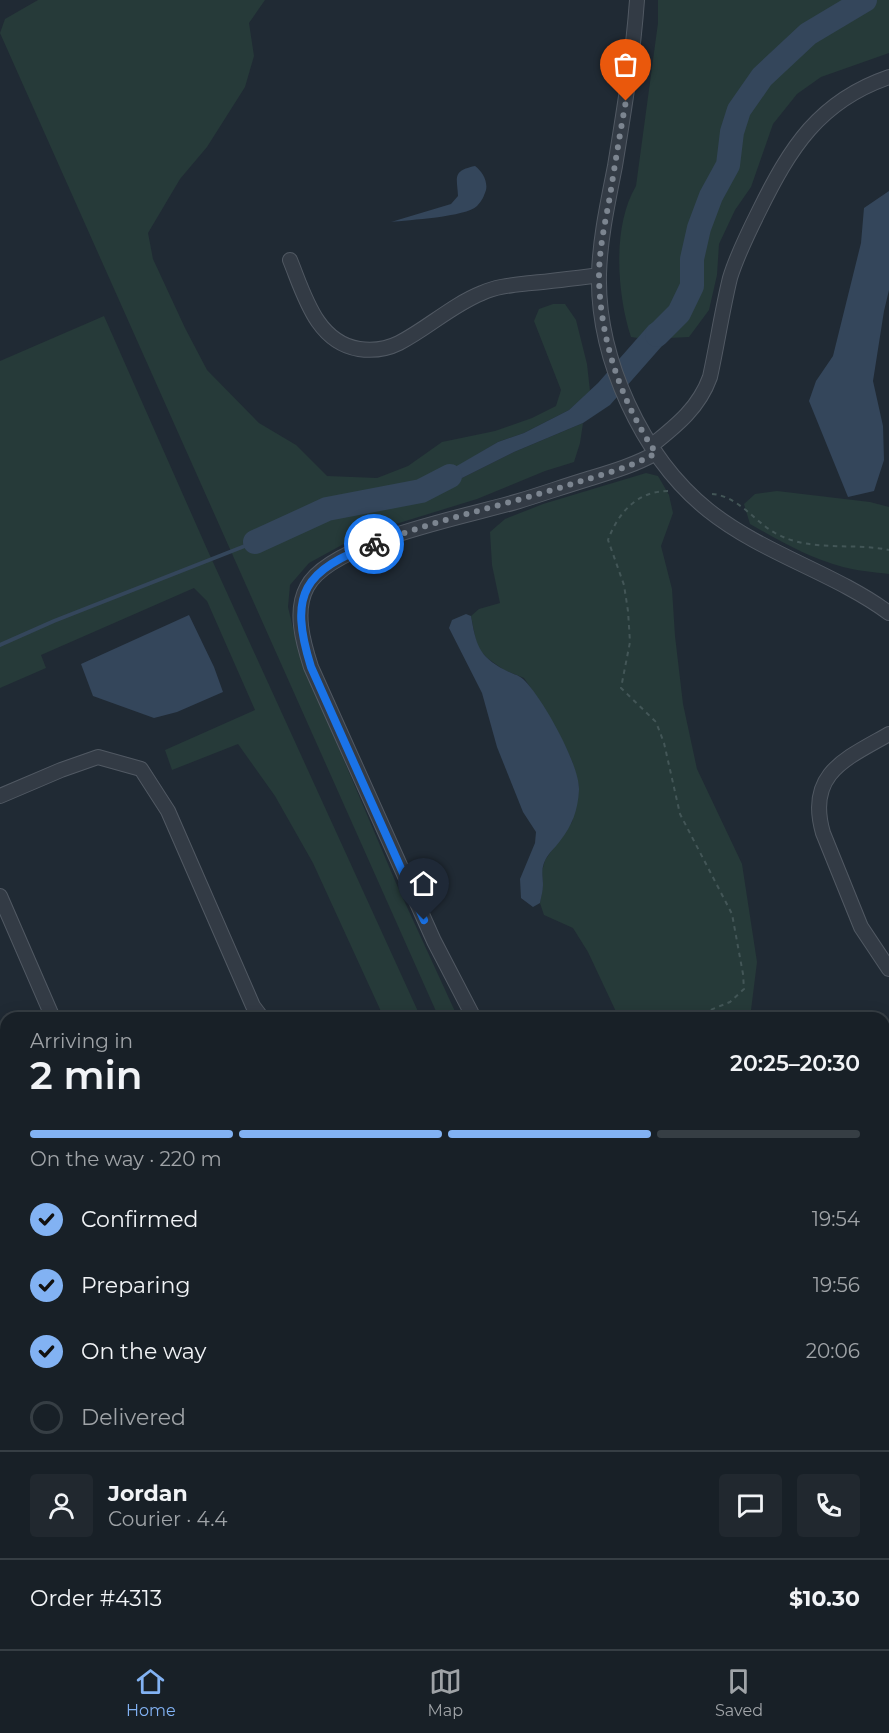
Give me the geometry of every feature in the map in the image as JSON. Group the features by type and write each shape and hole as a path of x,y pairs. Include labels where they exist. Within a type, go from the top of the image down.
{"street":[{"path":"637,0 630,78 602,240 599,275 601,310 626,400 637,423 654,449 690,493 707,509 738,532 845,586 889,613"},
{"path":"471,1012 434,942 311,667 300,608 307,586 322,569 364,547 418,527 517,502 630,466 654,449 697,405 705,392 736,260 791,150 832,108 859,90 889,77"},
{"path":"290,260 313,314 321,327 344,344 369,350 399,343 466,300 484,292 503,287 599,275"},
{"path":"889,734 846,758 833,769 821,790 818,805 823,833 861,927 889,969"},
{"path":"0,796 98,757 141,769 168,811 258,1012"},
{"path":"0,896 50,1012"}],"path":[{"path":"706,1012 730,1002 744,989 732,914 680,814 664,743 656,722 621,688 630,642 628,611 624,585 608,540 625,508 656,491 722,495 774,532 797,543 889,550"}],"green space":[{"path":"38,0 265,0 249,23 254,56 245,87 207,147 180,179 148,233 153,259 207,370 259,423 296,445 327,476 377,478 408,466 442,442 495,431 532,418 556,406 561,390 534,321 539,309 553,304 565,304 576,320 587,364 590,391 569,410 524,433 498,442 470,459 430,494 514,452 583,423 574,462 545,471 477,499 360,535 309,563 290,585 288,607 300,657 396,883 455,1012 436,1012 0,33 5,19"},
{"path":"658,0 889,0 889,53 821,77 797,94 773,124 751,187 735,210 719,244 717,275 709,310 689,337 669,338 676,325 678,313 656,321 638,338 631,337 622,301 620,240 628,202 636,186 658,23"},
{"path":"104,316 207,549 418,1012 381,1012 313,863 275,796 238,744 172,770 165,750 255,710 207,601 194,588 41,655 46,668 0,688 0,361"},
{"path":"646,473 658,476 669,495 673,513 661,546 672,589 683,704 697,769 742,864 757,962 751,1012 616,1012 588,952 573,928 544,915 540,903 543,886 542,871 545,860 572,822 579,786 572,761 535,694 524,678 504,670 487,658 477,647 471,616 479,609 500,603 492,565 490,532 505,519 543,504"},
{"path":"777,491 870,502 889,507 889,574 854,570 818,559 750,524 744,504 755,494"}],"water":[{"path":"475,166 484,176 486,190 477,206 471,210 391,222 451,204 458,196 457,176 462,170"},
{"path":"889,191 889,290 873,381 883,426 884,460 874,491 848,497 809,401 816,381 833,356 861,243 864,208"},
{"path":"679,313 669,338 610,405 583,423 514,452 430,494 421,491 424,485 498,442 524,433 569,410 598,383 649,325 665,315"},
{"path":"466,614 471,616 477,642 489,660 523,679 533,690 559,733 578,779 579,790 574,817 545,860 540,903 533,907 521,898 520,879 535,843 536,832 523,812 497,747 482,693 449,628 452,620"},
{"path":"189,615 214,667 223,692 177,712 154,718 93,696 81,664"}],"waterway":[{"path":"657,335 679,313 692,286 692,259 699,228 711,196 728,165 732,132 739,110 762,77 808,34 865,0"},
{"path":"255,542 327,509 421,491 450,476"},
{"path":"0,645 54,621 255,542"}],"way so far":[{"path":"374,544 418,527 517,502 630,466 656,453 626,400 605,332 601,310 599,275 602,240 626,101"}],"route":[{"path":"374,544 343,557 322,569 314,577 307,586 300,608 302,628 311,667 424,920"}]}
